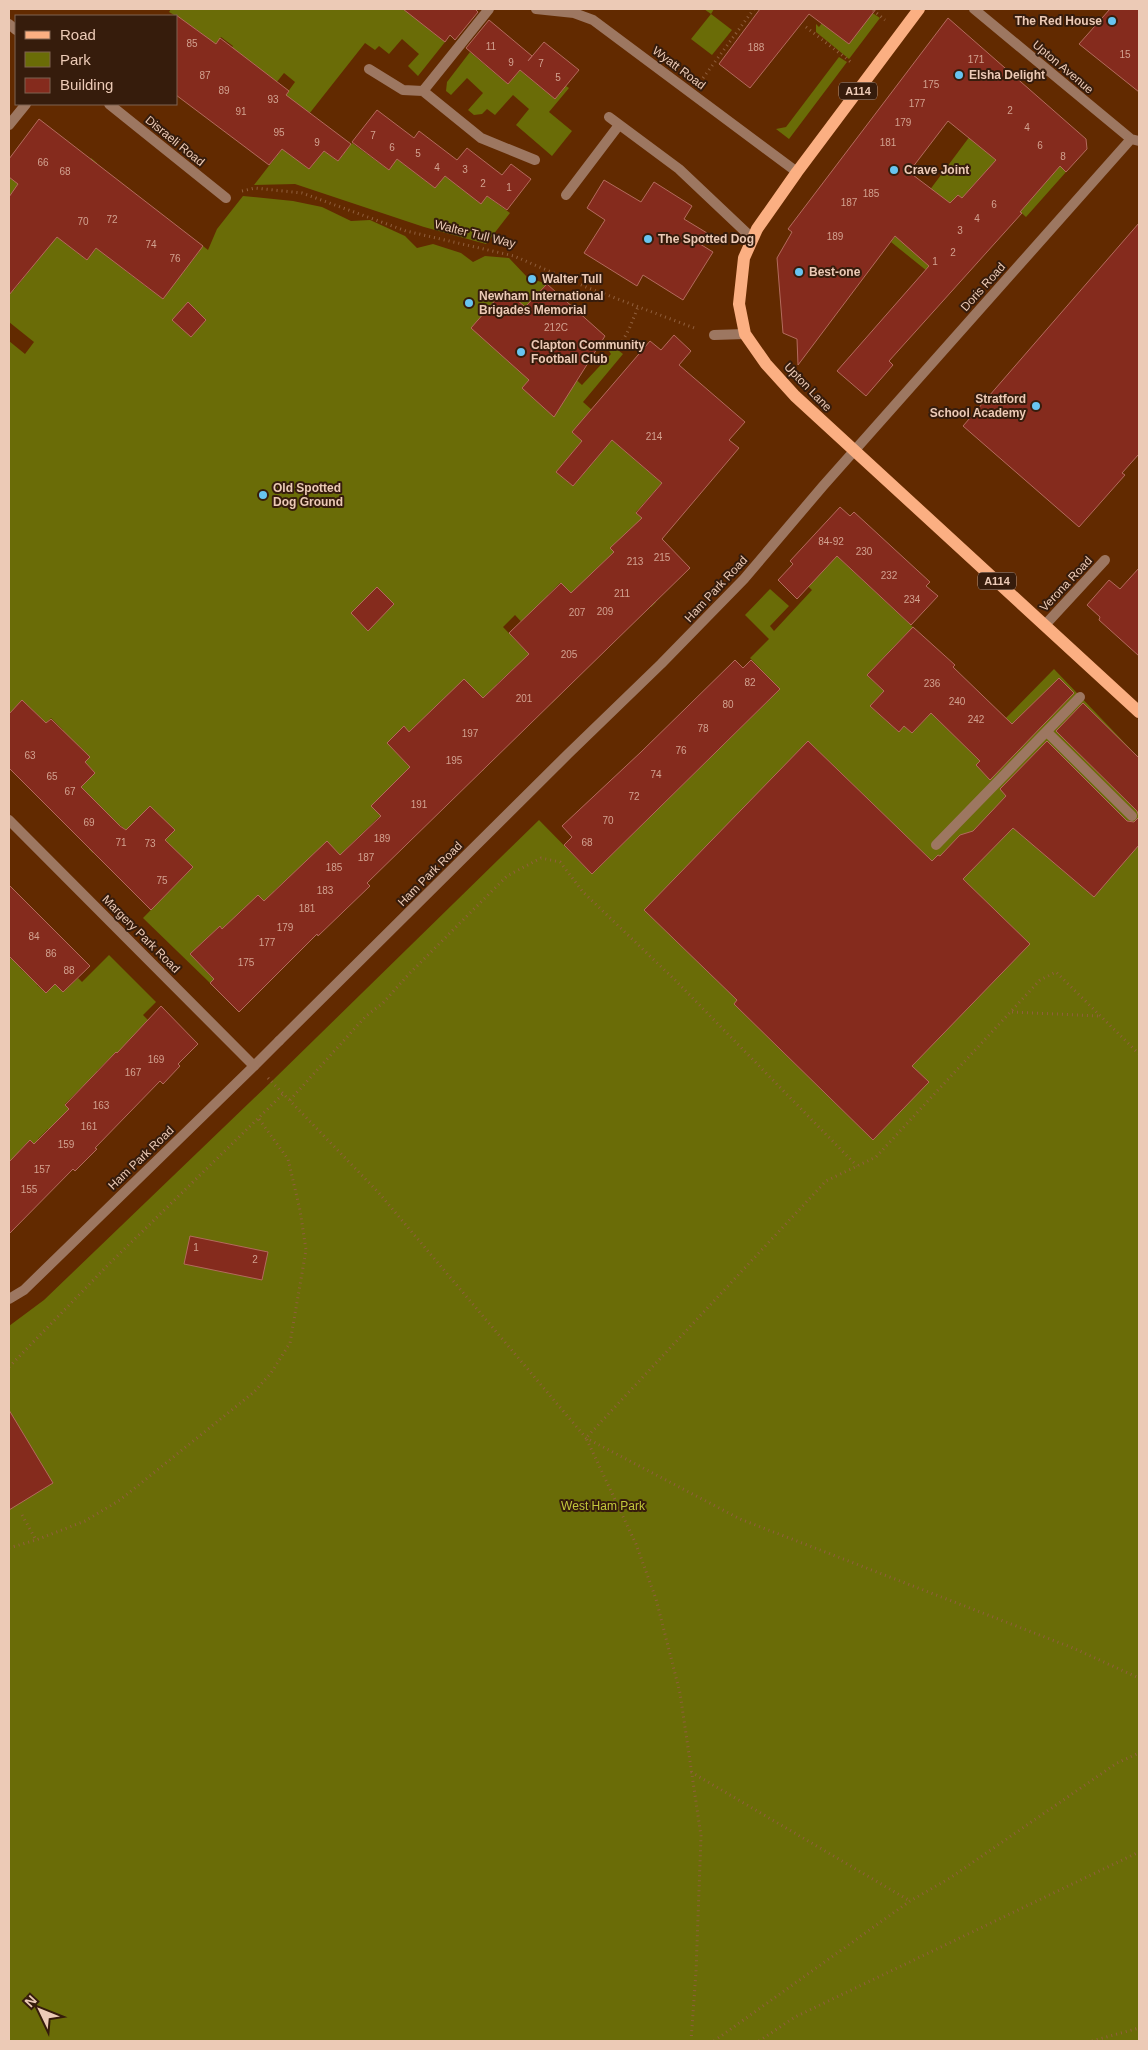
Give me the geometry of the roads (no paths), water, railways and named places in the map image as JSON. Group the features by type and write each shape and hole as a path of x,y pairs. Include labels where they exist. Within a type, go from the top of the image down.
{"main road":[{"name":"Upton Lane","path":"920,9 797,172 757,229 744,258 739,304 745,334 766,364 795,396 1139,712"}],"street":[{"path":"423,91 489,9"},
{"name":"Wyatt Road","path":"536,9 574,13 593,20 797,172"},
{"name":"Upton Avenue","path":"974,9 1135,140"},
{"path":"369,69 403,90 423,91 481,138 535,160"},
{"path":"9,125 25,105"},
{"name":"Disraeli Road","path":"110,105 226,198"},
{"path":"609,117 679,169 752,239"},
{"path":"566,195 619,125"},
{"name":"Doris Road","path":"854,452 1135,140"},
{"path":"714,335 745,334"},
{"name":"Ham Park Road","path":"9,1299 24,1290 254,1066 717,607 744,579 854,452"},
{"name":"Verona Road","path":"1045,625 1105,560"},
{"path":"936,845 1080,697"},
{"path":"1047,732 1132,816"},
{"name":"Margery Park Road","path":"9,820 254,1066"}],"place":[{"name":"The Red House","path":"1112,21"},
{"name":"Elsha Delight","path":"959,75"},
{"name":"Crave Joint","path":"894,170"},
{"name":"The Spotted Dog","path":"648,239"},
{"name":"Best-one","path":"799,272"},
{"name":"Walter Tull","path":"532,279"},
{"name":"Newham International Brigades Memorial","path":"469,303"},
{"name":"Clapton Community Football Club","path":"521,352"},
{"name":"Stratford School Academy","path":"1036,406"},
{"name":"Old Spotted Dog Ground","path":"263,495"}],"park label":[{"name":"West Ham Park","path":"603,1506"}]}
